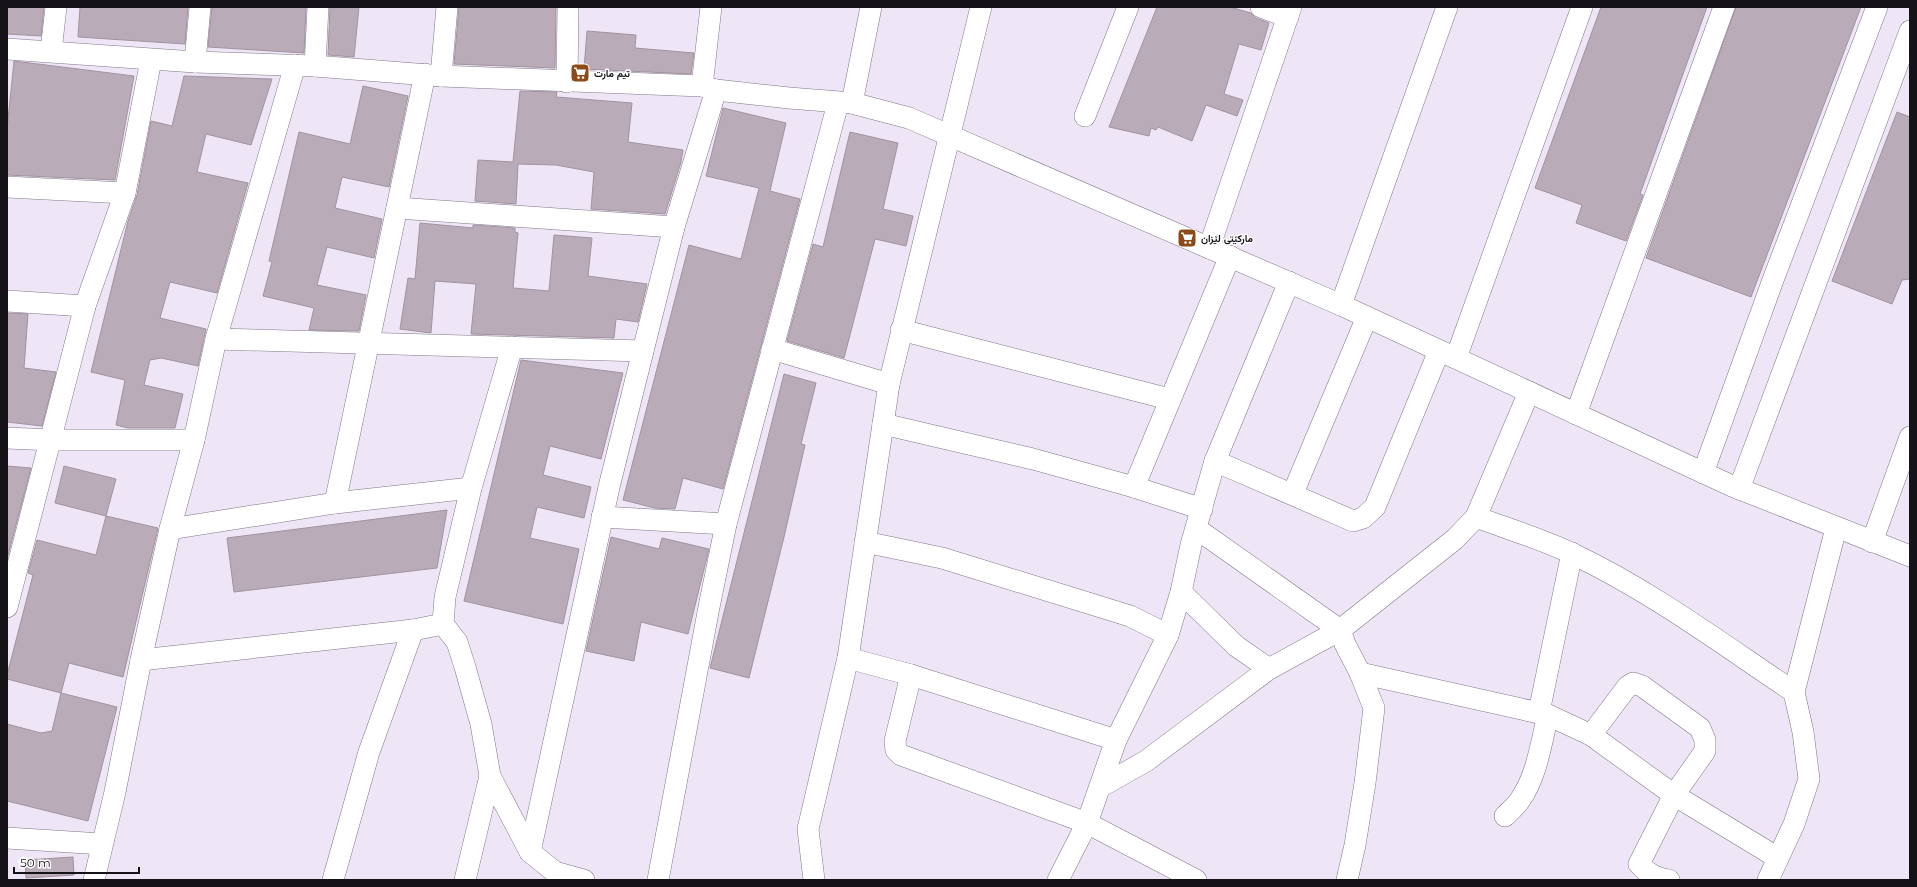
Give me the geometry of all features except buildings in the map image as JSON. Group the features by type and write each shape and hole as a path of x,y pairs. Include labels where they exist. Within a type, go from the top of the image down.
{"street":[{"path":"51,51 56,7"},
{"path":"195,62 200,7"},
{"path":"94,880 115,792 141,660 170,529 194,440 216,339 305,65 318,7"},
{"path":"335,503 397,208 433,75 447,7"},
{"path":"566,82 568,7"},
{"path":"530,852 602,517 709,88 711,7"},
{"path":"658,880 707,614 726,524 772,350 845,103 871,7"},
{"path":"814,880 808,829 848,658 889,384 981,7"},
{"path":"1085,116 1128,7"},
{"path":"1209,248 1290,12 1261,7"},
{"path":"1340,304 1447,7"},
{"path":"1215,461 1353,521 1363,518 1375,507 1447,355 1582,7"},
{"path":"1576,414 1724,7"},
{"path":"1703,473 1773,280 1877,7"},
{"path":"1740,489 1910,31"},
{"path":"7,50 51,51 151,60 305,65 433,75 566,82 613,81 709,88 845,103 908,118 1340,304 1703,473 1836,528 1910,556"},
{"path":"7,607 52,440 85,306 125,193 151,60"},
{"path":"7,187 125,193"},
{"path":"397,208 674,227"},
{"path":"1134,487 1169,399 1230,256"},
{"path":"1058,880 1087,823 1116,740 1168,635 1181,592 1191,545 1215,461 1288,282"},
{"path":"7,301 85,306"},
{"path":"1293,494 1367,317"},
{"path":"901,330 1169,399"},
{"path":"216,339 643,351"},
{"path":"512,347 471,488 445,597 443,624 457,642 465,667 481,724 490,776 530,852 555,872 584,880"},
{"path":"772,350 889,384"},
{"path":"1100,787 1146,761 1269,669 1340,630 1455,539 1476,517 1529,392"},
{"path":"883,424 1034,459 1134,487 1202,509"},
{"path":"1872,542 1910,437"},
{"path":"7,438 52,440 194,440"},
{"path":"170,529 335,503 471,488"},
{"path":"602,517 726,524"},
{"path":"1476,517 1572,553 1683,618 1794,692"},
{"path":"1197,528 1340,630 1345,644 1360,673 1374,708 1365,783 1355,845 1347,880"},
{"path":"1768,880 1794,824 1809,779 1803,732 1794,692 1836,528"},
{"path":"865,542 942,558 1130,616 1168,635"},
{"path":"1505,816 1520,800 1530,780 1536,763 1572,553"},
{"path":"1181,592 1236,646 1269,669"},
{"path":"141,660 413,630 443,624"},
{"path":"333,880 369,752 413,630"},
{"path":"848,658 911,675 1116,740"},
{"path":"1360,673 1544,713 1591,735 1674,795 1778,858"},
{"path":"911,675 895,741 896,750 901,755 1087,823 1196,880"},
{"path":"1591,735 1627,687 1633,683 1642,686 1700,728 1705,740 1705,751 1674,795 1639,864 1646,872 1656,878 1669,880"},
{"path":"465,880 490,776"},
{"path":"7,838 102,844"}],"place":[{"name":"تيم مارت","path":"580,73"},
{"name":"مارکێتی لێزان","path":"1187,238"}]}
